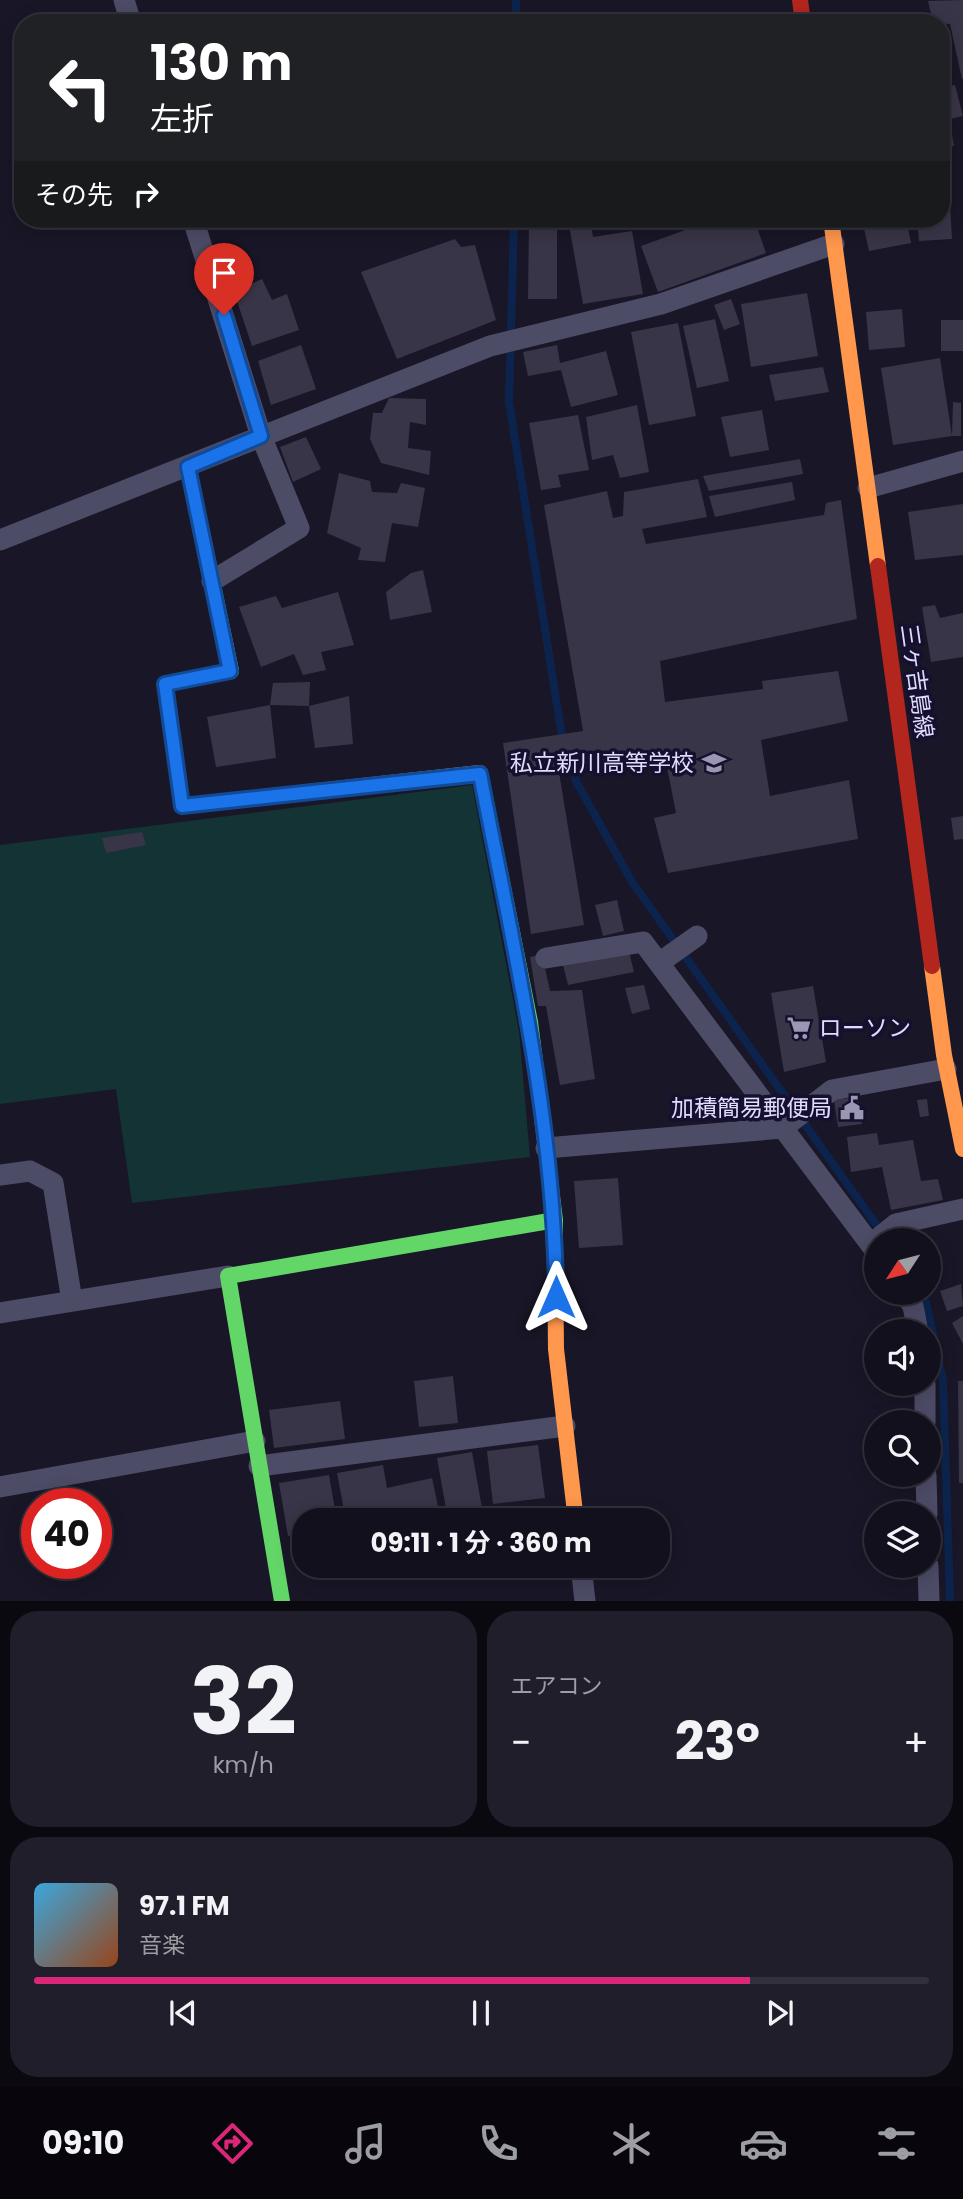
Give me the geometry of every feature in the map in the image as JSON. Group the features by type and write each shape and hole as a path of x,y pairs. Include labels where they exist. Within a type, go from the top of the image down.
{"street":[{"path":"196,228 261,436 299,528 212,581"},
{"name":"三ヶ吉島線","path":"832,228 946,1069 963,1149"},
{"path":"0,540 490,346 661,304 834,244"},
{"path":"868,488 963,461"},
{"path":"188,467 230,671 165,684 182,806 480,774 530,1022 555,1220 556,1349 574,1508"},
{"path":"659,963 696,936"},
{"path":"546,958 643,942 864,1236"},
{"path":"546,1148 783,1128 832,1090 946,1069"},
{"path":"0,1175 30,1171 53,1183 72,1301"},
{"path":"892,1228 896,1224 963,1209"},
{"path":"0,1313 555,1220"},
{"path":"228,1276 282,1601"},
{"path":"259,1466 565,1426"},
{"path":"0,1487 255,1441"},
{"path":"582,1578 584,1601"},
{"path":"928,1578 929,1601"}],"green space":[{"path":"472,785 519,1031 530,1157 132,1203 116,1089 0,1104 0,845"}],"building":[{"path":"963,0 963,79 950,14 931,14 928,1"},
{"path":"955,85 963,116 950,119 950,86"},
{"path":"950,129 954,146 950,147"},
{"path":"950,204 952,239 919,241 918,228 950,228"},
{"path":"529,228 557,228 557,299 528,299"},
{"path":"570,228 592,228 593,237 632,231 643,294 583,304"},
{"path":"691,228 757,228 766,253 658,292 641,246"},
{"path":"864,228 908,228 911,243 869,251"},
{"path":"455,239 461,247 475,245 496,320 397,359 361,272"},
{"path":"262,279 272,300 287,294 299,330 252,346 234,292"},
{"path":"807,293 818,356 751,367 741,304"},
{"path":"731,299 740,324 724,330 714,305"},
{"path":"902,309 905,347 869,350 866,312"},
{"path":"715,319 729,381 697,388 683,326"},
{"path":"941,320 963,320 963,351 941,351"},
{"path":"678,323 696,416 649,425 631,332"},
{"path":"301,345 316,389 271,405 258,361"},
{"path":"557,345 560,363 606,351 618,395 571,407 561,370 528,376 523,352"},
{"path":"940,358 952,436 893,445 881,368"},
{"path":"823,367 829,392 775,401 769,375"},
{"path":"389,398 426,399 426,425 410,422 408,448 431,451 429,475 381,463 370,439 373,413 382,413"},
{"path":"953,402 961,403 961,436 952,436"},
{"path":"637,405 649,472 620,478 613,455 592,460 586,417"},
{"path":"762,410 769,450 730,457 721,417"},
{"path":"578,415 589,470 558,475 561,487 541,490 529,423"},
{"path":"306,437 321,469 293,482 280,447"},
{"path":"800,459 803,474 709,491 703,476"},
{"path":"339,473 370,481 372,492 397,493 401,483 425,488 418,527 392,523 385,562 358,560 361,548 327,533"},
{"path":"698,479 707,517 642,529 646,544 824,515 826,503 841,500 857,619 660,661 665,702 763,689 762,681 838,671 848,721 761,740 770,796 849,780 858,839 668,873 654,818 676,813 666,762 588,775 585,760 558,766 584,925 531,934 503,743 583,731 544,505 607,491 613,518 623,516 624,492"},
{"path":"792,482 795,500 715,517 709,496"},
{"path":"963,504 963,555 915,560 908,512"},
{"path":"423,570 432,612 390,620 386,592 411,573"},
{"path":"338,592 354,645 321,652 326,670 303,675 294,654 261,667 239,607 276,596 282,608"},
{"path":"935,605 940,618 963,613 963,657 931,662 922,607"},
{"path":"310,682 309,706 270,705 273,683"},
{"path":"349,696 353,744 315,748 309,706"},
{"path":"270,705 276,758 216,767 207,717"},
{"path":"963,816 963,839 954,840 951,818"},
{"path":"142,832 146,845 106,853 102,838"},
{"path":"617,900 624,931 603,936 595,905"},
{"path":"629,952 634,972 568,985 563,965"},
{"path":"542,954 550,991 582,990 595,1079 560,1085 546,1006 538,1006 530,957"},
{"path":"644,985 650,1009 632,1014 625,988"},
{"name":"ローソン","path":"813,986 826,1062 784,1072 771,993"},
{"path":"858,1097 862,1124 838,1127 834,1100"},
{"path":"927,1099 929,1116 920,1117 917,1100"},
{"path":"877,1133 879,1145 913,1140 921,1181 938,1179 943,1200 891,1210 882,1167 851,1172 847,1137"},
{"path":"618,1178 623,1245 579,1248 574,1181"},
{"path":"961,1284 963,1306 947,1311 942,1290"},
{"path":"963,1316 963,1344 952,1323"},
{"path":"453,1376 458,1423 419,1427 414,1381"},
{"path":"958,1381 963,1381 963,1483 959,1483"},
{"path":"340,1401 345,1439 274,1448 269,1410"},
{"path":"538,1445 545,1498 493,1504 487,1451"},
{"path":"472,1452 482,1508 446,1508 437,1458"},
{"path":"383,1465 387,1488 432,1478 438,1508 344,1508 337,1473"},
{"path":"329,1475 335,1508 292,1508 292,1535 288,1536 279,1483"}],"waterway":[{"path":"516,0 516,14"},
{"path":"514,228 509,402 563,743"},
{"path":"567,755 577,783 632,882 879,1228"},
{"path":"927,1306 943,1381 950,1601"}],"traffic: fast":[{"path":"178,775 165,684 231,671 188,467"},
{"path":"510,922 530,1022 555,1220"},
{"path":"282,1601 228,1276 555,1220 555,1251"}],"traffic: slow":[{"path":"832,228 878,566"},
{"path":"178,775 182,806 480,773 510,922"},
{"path":"932,966 944,1055 963,1149"},
{"path":"555,1251 556,1349 574,1508"}],"traffic: jam":[{"path":"800,0 802,14"},
{"path":"878,566 932,966"}],"place":[{"name":"私立新川高等学校","path":"714,763"},
{"name":"ローソン","path":"799,1028"},
{"name":"加積簡易郵便局","path":"852,1108"}],"route":[{"path":"224,315 261,436 188,467 230,671 165,684 182,806 480,774 518,974 530,1022 555,1220 556,1297"}]}
